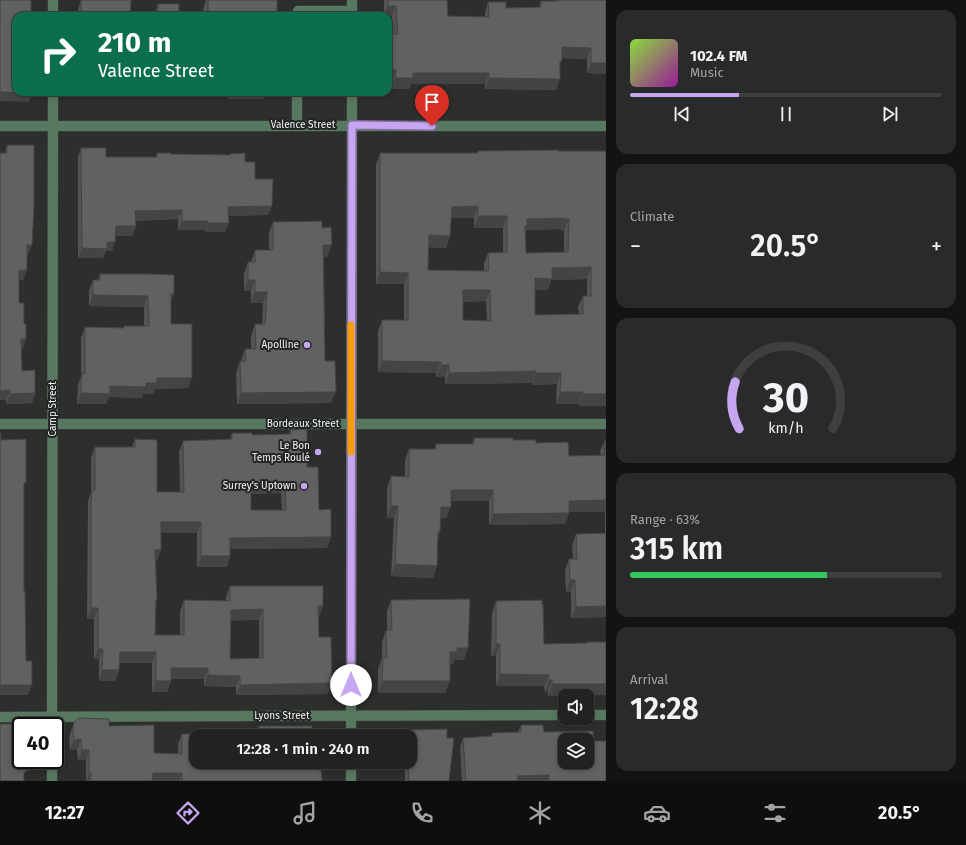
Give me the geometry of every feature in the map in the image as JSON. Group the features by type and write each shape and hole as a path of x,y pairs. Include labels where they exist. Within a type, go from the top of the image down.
{"street":[{"path":"53,0 53,12"},
{"path":"352,0 352,12"},
{"path":"298,12 316,12"},
{"name":"Camp Street","path":"52,717 53,96"},
{"path":"297,96 297,126"},
{"path":"351,729 352,96"},
{"name":"Valence Street","path":"0,126 606,126"},
{"name":"Bordeaux Street","path":"0,424 606,424"},
{"name":"Lyons Street","path":"64,721 351,716 558,715"},
{"path":"594,715 606,715"},
{"name":"Lyons Street","path":"0,717 12,718"},
{"path":"52,769 52,781"},
{"path":"351,769 351,781"}],"building":[{"path":"0,0 31,0 31,12 12,12 12,92 0,92"},
{"path":"81,0 131,0 130,12 81,12"},
{"path":"208,0 277,0 277,12 208,12"},
{"path":"388,0 447,0 448,16 489,17 488,2 506,2 506,8 541,7 541,1 606,0 606,63 591,63 591,48 562,47 560,79 489,78 489,73 413,73 413,78 395,78 396,70 392,70 392,34 398,34 396,6 388,6"},
{"path":"158,4 179,4 179,12 158,12"},
{"path":"7,145 34,145 34,207 32,245 27,245 27,270 19,271 19,303 24,303 24,324 26,324 26,339 21,339 22,371 35,370 35,393 10,394 10,390 0,391 0,153 7,153"},
{"path":"81,148 106,148 106,157 157,157 157,153 230,155 245,153 245,162 255,162 255,179 273,179 272,206 228,207 229,223 182,221 182,210 135,211 136,226 116,226 115,242 107,242 107,249 82,248"},
{"path":"478,151 606,151 606,394 560,392 561,373 536,373 536,371 449,373 449,365 441,365 441,362 382,361 382,320 408,320 408,273 380,272 380,153 478,153","holes":["478,206 478,216 507,216 507,252 488,253 488,271 428,270 429,235 450,236 452,207","527,219 569,219 568,252 526,253 525,226 527,226","591,267 591,296 583,296 583,314 535,315 535,278 552,279 552,268","463,290 490,290 491,321 463,320"]},
{"path":"322,221 322,228 331,227 332,245 323,245 325,361 335,361 336,392 241,393 240,361 246,361 245,349 256,349 255,324 265,324 267,292 255,292 255,280 248,280 248,262 255,262 255,250 273,250 273,222"},
{"path":"100,274 174,275 174,294 171,294 171,324 192,324 192,378 157,378 157,383 146,383 146,387 110,386 110,394 81,393 82,374 85,374 85,327 124,328 124,326 149,326 148,296 93,295 93,280 100,280"},
{"path":"307,429 307,467 318,467 319,510 331,509 331,537 230,538 230,556 201,556 201,522 161,522 161,550 155,550 157,600 155,635 184,635 184,600 230,601 230,586 323,586 323,606 318,606 319,637 331,637 332,683 240,685 240,676 208,675 208,668 171,668 171,681 156,681 156,652 120,652 119,670 102,670 103,649 98,649 98,608 91,608 91,502 92,490 95,490 95,447 135,447 135,439 157,440 157,492 184,492 183,441 232,439 232,433 252,433 252,435 291,434 290,430","holes":["285,482 286,510 251,510 251,483","263,609 263,658 230,659 231,610"]},
{"path":"0,433 1,440 26,439 26,483 24,483 24,591 26,661 32,661 32,685 0,685"},
{"path":"474,438 513,438 513,440 536,440 536,443 568,442 569,456 605,455 606,440 606,500 569,501 569,513 493,514 493,490 451,490 451,507 441,507 440,532 438,532 437,566 395,564 398,506 391,506 391,476 409,477 409,449 436,449 436,444 474,444"},
{"path":"606,533 606,606 576,607 575,580 570,580 569,559 577,559 576,534"},
{"path":"470,599 468,648 457,648 457,652 450,652 450,681 382,681 383,658 387,657 386,630 392,630 391,600"},
{"path":"542,600 544,644 606,642 606,684 552,684 552,680 549,680 549,675 500,674 500,644 496,644 496,601"},
{"path":"79,718 109,719 109,726 154,725 154,753 182,754 182,734 189,734 189,769 316,769 321,770 322,781 182,781 182,773 153,773 152,781 91,781 91,773 89,773 89,750 82,750 81,739 74,740 74,722"},
{"path":"0,724 12,724 12,769 26,769 26,772 24,772 24,781 0,781"},
{"path":"521,725 543,725 544,732 593,731 593,733 558,733 558,769 594,769 594,741 606,741 606,781 549,781 549,775 517,776 518,781 466,781 463,738 492,736 492,733 521,732"},
{"path":"259,726 312,726 312,729 259,729"},
{"path":"447,729 447,738 454,738 449,781 409,781 408,769 417,769 417,730"}],"slow traffic":[{"path":"351,325 351,452"}],"place":[{"name":"Apolline","path":"307,345"},
{"name":"Le Bon Temps Roulé","path":"318,452"},
{"name":"Surrey's Uptown","path":"304,486"}],"route":[{"path":"351,685 352,125 432,126"}]}
